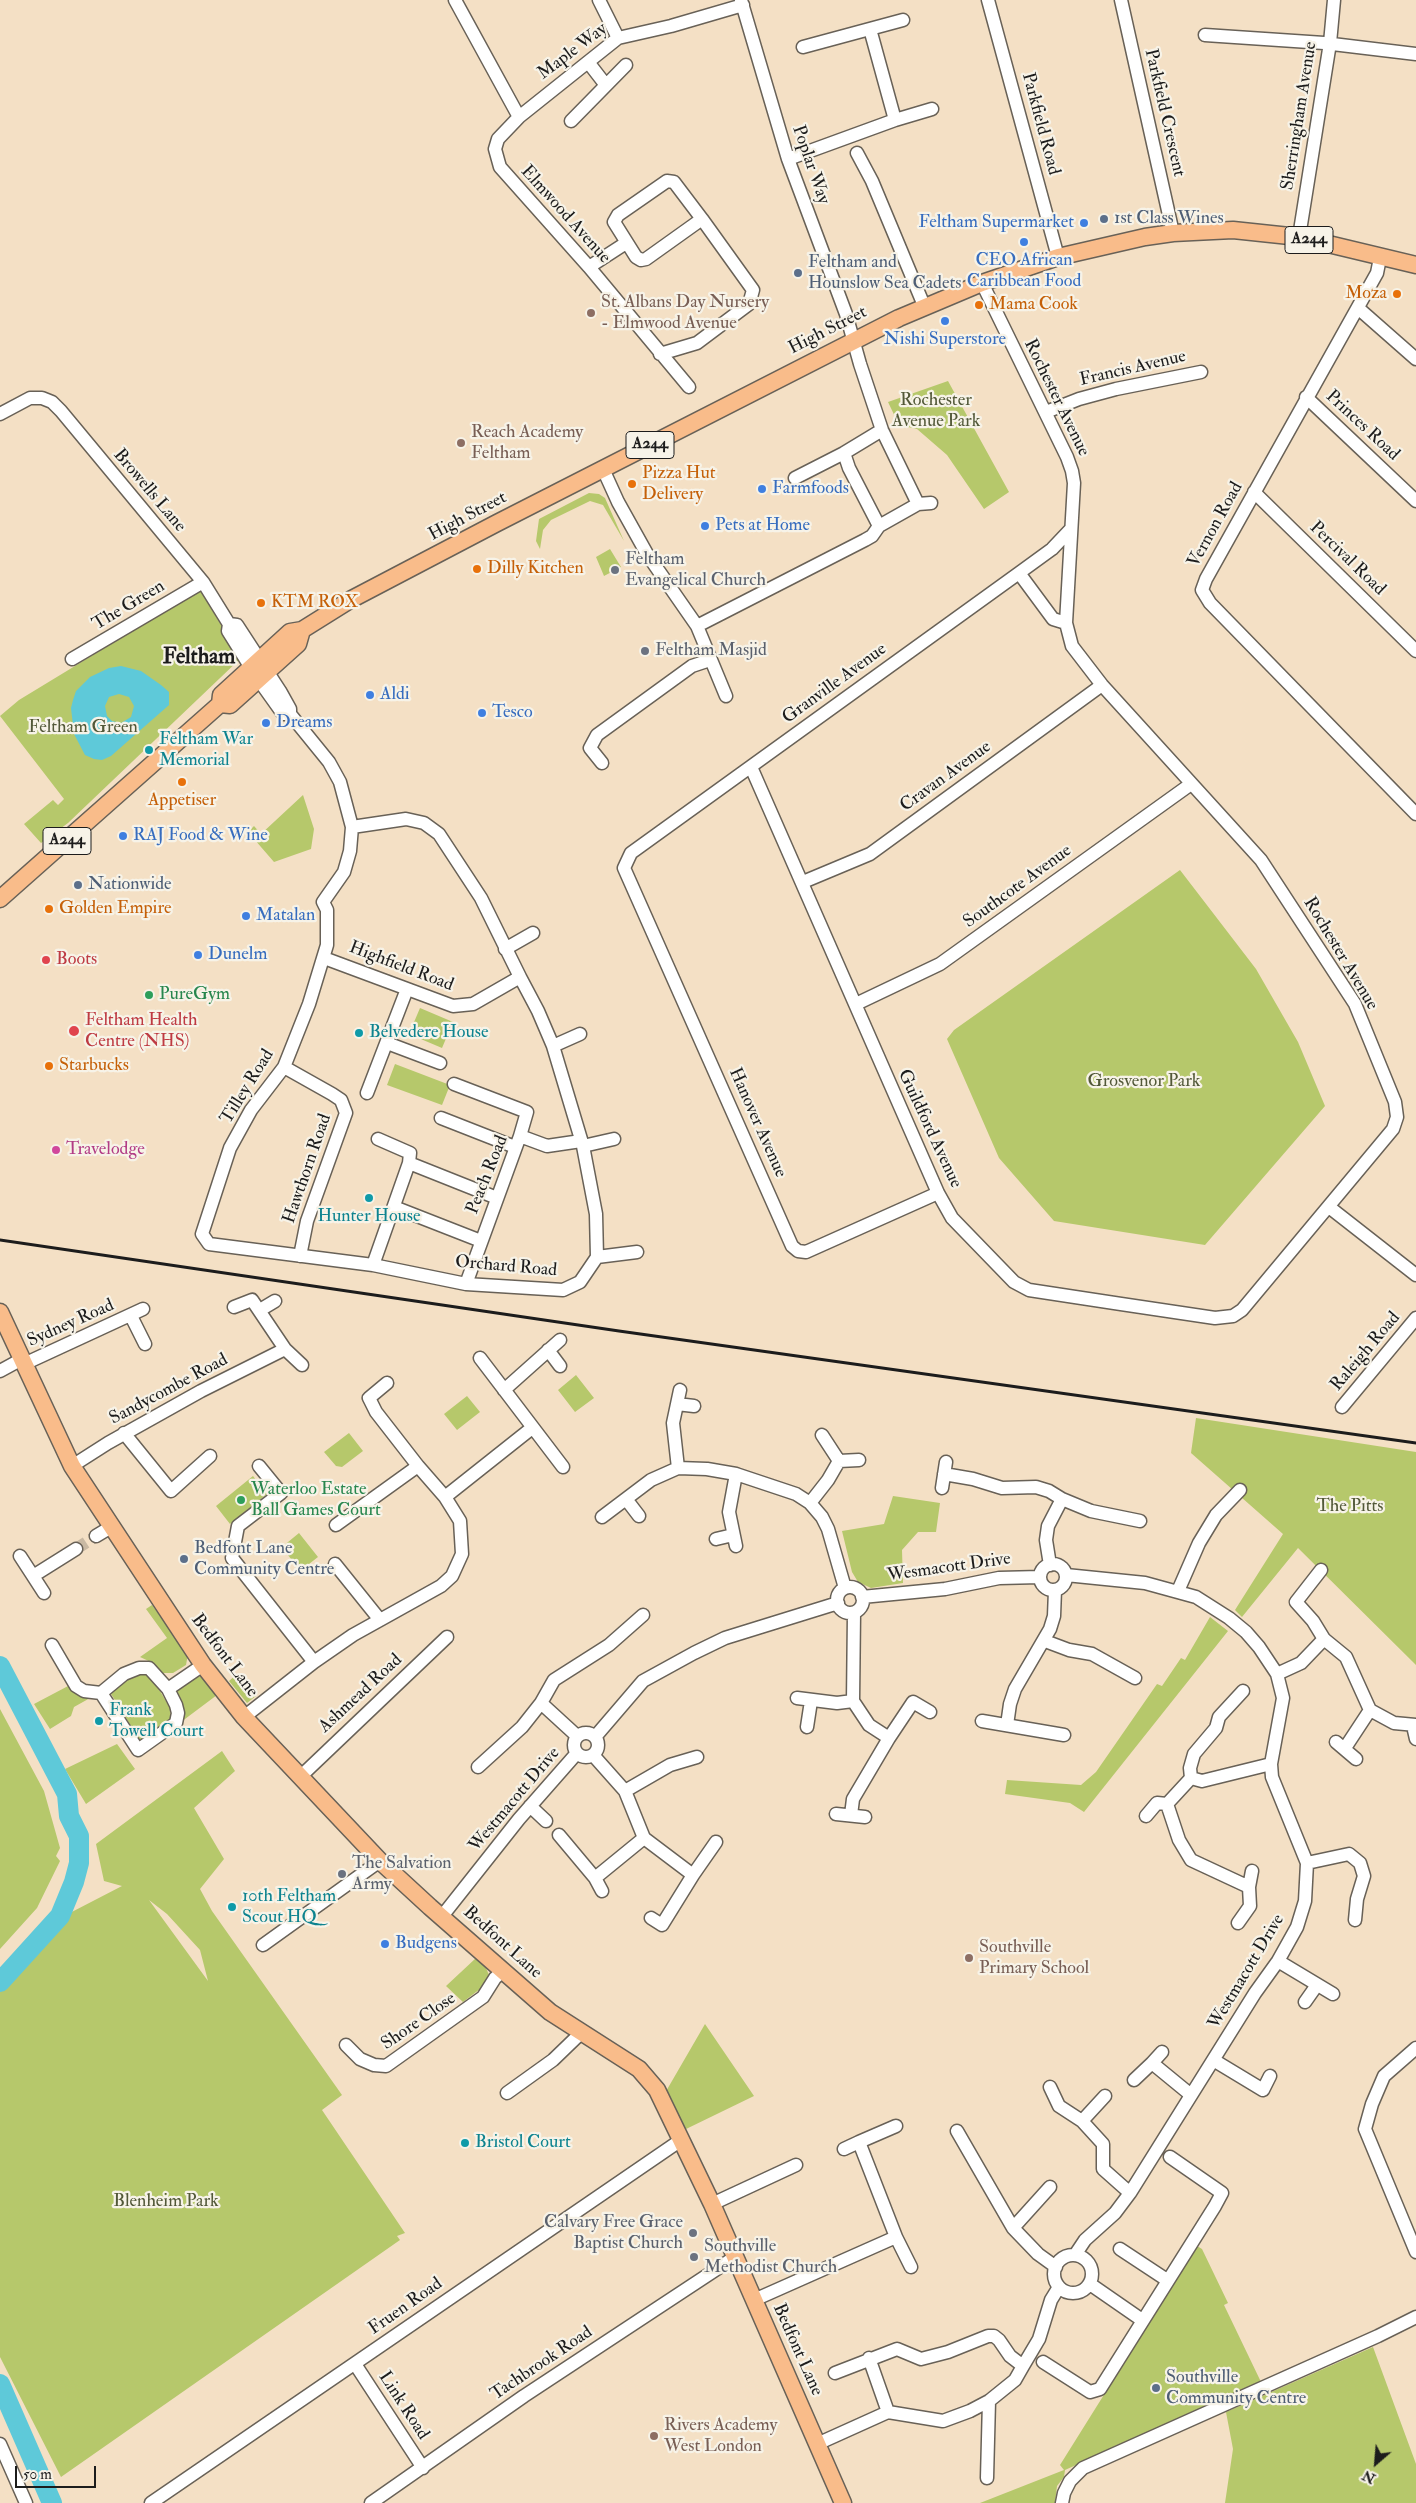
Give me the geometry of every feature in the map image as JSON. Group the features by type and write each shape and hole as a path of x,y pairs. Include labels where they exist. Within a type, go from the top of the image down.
{"main road":[{"name":"High Street","path":"0,899 220,704 230,705 259,669 298,644 302,630 350,600 603,469 854,340 925,308 982,283 1058,257 1145,237 1173,233 1233,230 1299,237 1416,266"},
{"name":"Bedfont Lane","path":"0,1312 72,1466 203,1666 244,1717 380,1860 550,2012 629,2062 657,2090 712,2204 843,2503"}],"street":[{"path":"455,0 519,117"},
{"path":"599,0 618,38"},
{"name":"Parkfield Road","path":"988,0 1058,257"},
{"name":"Parkfield Crescent","path":"1121,0 1173,233"},
{"name":"Sherringham Avenue","path":"1299,237 1330,43 1334,0"},
{"name":"Maple Way","path":"519,117 618,38 671,26 742,2"},
{"name":"Poplar Way","path":"742,2 788,159 854,340 882,430 918,504"},
{"path":"803,47 903,20"},
{"path":"870,29 896,120"},
{"path":"1204,35 1330,43 1416,54"},
{"path":"588,62 605,84"},
{"path":"571,120 626,65"},
{"path":"788,159 932,109"},
{"name":"Elmwood Avenue","path":"519,117 498,139 495,149 500,167 589,267 689,387"},
{"path":"856,152 872,181 925,308"},
{"path":"660,354 697,343 750,304 753,290 702,219 674,182 667,181 618,215 614,222 615,227 636,258 641,260 646,259 702,219"},
{"path":"589,267 626,243"},
{"name":"Vernon Road","path":"1380,258 1377,273 1306,397 1206,579 1202,590 1210,603 1416,814"},
{"name":"Rochester Avenue","path":"982,283 1046,412 1072,471 1074,483 1066,623 1072,646 1102,685 1261,860 1355,1004 1395,1102 1397,1118 1394,1129 1242,1310 1233,1316"},
{"path":"1358,308 1416,359"},
{"name":"Francis Avenue","path":"1046,412 1079,399 1116,389 1201,372"},
{"name":"Princes Road","path":"1306,397 1416,501"},
{"name":"Browells Lane","path":"0,414 30,398 47,400 61,410 203,582 229,624 228,631 259,669"},
{"path":"795,478 844,453 882,430"},
{"path":"844,453 849,468 880,526"},
{"path":"603,469 618,502 647,554 697,626 726,696"},
{"name":"Percival Road","path":"1254,492 1416,651"},
{"path":"697,626 777,583 865,540 880,526 918,504 931,503"},
{"name":"Granville Avenue","path":"624,868 631,853 1020,573 1052,549 1070,530"},
{"path":"1020,573 1053,619 1066,623"},
{"name":"The Green","path":"72,659 203,582"},
{"path":"602,763 590,748 597,736 692,666 710,660"},
{"name":"Highfield Road","path":"259,669 283,714 290,714 330,762 340,782 352,827 350,850 344,872 323,902 328,918 324,958 453,1006 466,1006 520,977"},
{"name":"Cravan Avenue","path":"802,882 870,854 1102,685"},
{"name":"Guildford Avenue","path":"751,767 856,1004 880,1064 938,1192 952,1218 1014,1282 1029,1290 1215,1318 1233,1316"},
{"name":"Southcote Avenue","path":"856,1004 940,964 1191,784"},
{"path":"352,827 406,819 424,823 439,834 480,898 538,1011 553,1046 582,1143 596,1214 597,1257 637,1252"},
{"name":"Hanover Avenue","path":"624,868 792,1246 798,1252 806,1252 938,1192"},
{"path":"505,948 533,932"},
{"name":"Tilley Road","path":"202,1234 230,1148 251,1110 284,1067 309,1004 324,958"},
{"path":"367,1093 407,989"},
{"path":"553,1046 580,1034"},
{"path":"386,1043 440,1063"},
{"name":"Hawthorn Road","path":"284,1067 341,1100 346,1113 307,1221 300,1256"},
{"path":"441,1118 518,1142 527,1112 454,1084"},
{"name":"Peach Road","path":"466,1284 518,1142 547,1146 614,1139"},
{"path":"373,1265 409,1163 410,1153 378,1140"},
{"path":"409,1163 496,1198"},
{"path":"1329,1206 1416,1274"},
{"path":"394,1207 481,1241"},
{"name":"Orchard Road","path":"202,1234 209,1244 215,1246 373,1265 466,1284 563,1290 580,1282 597,1257"},
{"path":"234,1307 252,1300 285,1349 302,1365"},
{"path":"260,1310 275,1301"},
{"path":"131,1316 143,1309"},
{"name":"Sydney Road","path":"0,1371 131,1316 145,1344"},
{"name":"Raleigh Road","path":"1342,1408 1416,1318"},
{"path":"504,1390 560,1340"},
{"name":"Sandycombe Road","path":"72,1466 124,1433 201,1391 285,1349"},
{"path":"548,1350 560,1366"},
{"path":"480,1358 563,1467"},
{"path":"244,1717 352,1635 441,1586 452,1576 462,1554 460,1522 445,1497 376,1412 369,1398 387,1383"},
{"path":"678,1468 674,1424 680,1390"},
{"path":"677,1404 694,1406"},
{"path":"445,1497 532,1428"},
{"path":"124,1433 171,1491 210,1456"},
{"path":"822,1435 839,1461"},
{"path":"839,1461 859,1460"},
{"path":"810,1503 828,1480 839,1461"},
{"path":"259,1466 281,1493 238,1526 232,1558 314,1662"},
{"path":"336,1525 418,1466"},
{"path":"602,1517 651,1480 678,1468 736,1474 796,1494 810,1503 822,1517 828,1529 845,1588"},
{"path":"942,1488 945,1468 1002,1488 1036,1487 1049,1491 1062,1499 1091,1511 1122,1511 1140,1521"},
{"path":"716,1539 734,1540 728,1512 736,1474"},
{"path":"1178,1591 1199,1543 1216,1516 1240,1490"},
{"path":"626,1499 639,1516"},
{"path":"1050,1565 1046,1540 1048,1526 1062,1499"},
{"path":"96,1536 111,1527"},
{"path":"33,1576 76,1549"},
{"path":"20,1556 44,1593"},
{"path":"335,1564 380,1620"},
{"path":"1050,1565 1060,1567 1066,1576 1064,1584 1055,1590 1044,1586 1040,1576 1044,1569 1050,1565"},
{"path":"1321,1570 1292,1606 1313,1621 1324,1639 1346,1657 1370,1710 1394,1723 1414,1725 1416,1739"},
{"name":"Wesmacott Drive","path":"862,1597 944,1589 999,1578 1040,1576"},
{"name":"Westmacott Drive","path":"1066,1576 1145,1582 1178,1591 1196,1597 1246,1632 1277,1674 1283,1698 1271,1764 1272,1777 1307,1863 1305,1901 1297,1927 1278,1961 1255,1993 1215,2061 1191,2095 1130,2193 1115,2213 1084,2240 1075,2255"},
{"path":"854,1613 842,1610 838,1603 839,1594 845,1588 854,1588 862,1597 862,1606 854,1613 853,1701 869,1725 889,1738"},
{"path":"1007,1725 1010,1704 1015,1689 1044,1641 1054,1616 1055,1590"},
{"path":"595,1737 644,1681 694,1653 725,1638 838,1603"},
{"path":"478,1767 522,1727 541,1703 554,1680 609,1645 643,1616"},
{"name":"Ashmead Road","path":"300,1777 447,1636"},
{"path":"1277,1674 1301,1663 1324,1639"},
{"path":"1044,1641 1069,1650 1092,1654 1135,1678"},
{"path":"52,1645 76,1686 84,1690 101,1693 138,1750 176,1723 176,1705 168,1689 153,1670 144,1667 124,1674 101,1693"},
{"path":"168,1689 203,1666"},
{"path":"1167,1804 1191,1778 1190,1768 1194,1754 1216,1728 1219,1717 1242,1692"},
{"path":"797,1698 837,1703 853,1701"},
{"path":"851,1815 853,1799 889,1738 915,1699 930,1712"},
{"path":"807,1727 811,1701"},
{"path":"541,1703 577,1736"},
{"path":"1356,1759 1341,1745 1370,1710"},
{"path":"982,1722 1064,1735"},
{"path":"577,1736 585,1733 595,1737 598,1745 593,1755"},
{"path":"577,1736 574,1745 577,1753 583,1757 593,1755"},
{"name":"Westmacott Drive","path":"442,1915 530,1806 577,1753"},
{"path":"593,1755 625,1791 644,1838 693,1875"},
{"path":"625,1791 670,1765 696,1757"},
{"path":"1191,1778 1202,1781 1271,1764"},
{"path":"1146,1816 1157,1803 1167,1804"},
{"path":"1167,1804 1179,1840 1190,1860 1250,1887"},
{"path":"530,1806 546,1821"},
{"path":"836,1814 865,1817"},
{"path":"559,1835 595,1878 602,1891"},
{"path":"595,1878 644,1838"},
{"path":"651,1918 662,1925 716,1842"},
{"path":"1307,1863 1349,1854 1360,1863 1364,1876 1357,1898 1355,1920"},
{"path":"263,1945 380,1860"},
{"path":"1238,1923 1250,1906 1252,1872"},
{"path":"1278,1961 1333,1994"},
{"name":"Shore Close","path":"346,2045 360,2059 374,2065 386,2066 483,1998 495,1978 503,1971"},
{"path":"1305,2002 1317,1985"},
{"path":"507,2093 553,2060 582,2032"},
{"path":"1416,2048 1384,2076 1372,2104 1365,2130 1416,2252"},
{"path":"1134,2080 1162,2052"},
{"path":"1215,2061 1263,2090 1270,2076"},
{"path":"1152,2063 1191,2095"},
{"path":"1050,2087 1059,2106 1082,2121 1103,2144 1103,2169 1130,2193"},
{"path":"1082,2121 1105,2096"},
{"path":"844,2149 896,2126"},
{"path":"957,2131 1013,2228 1038,2254 1056,2267"},
{"name":"Fruen Road","path":"151,2503 681,2140"},
{"path":"859,2142 896,2237 911,2267"},
{"path":"1043,2362 1090,2392 1100,2389 1222,2193 1170,2157"},
{"path":"712,2204 796,2165"},
{"path":"1013,2228 1050,2187"},
{"path":"754,2300 896,2237"},
{"path":"1120,2249 1167,2280"},
{"path":"1075,2255 1082,2257 1091,2266 1090,2284 1086,2289 1069,2293 1059,2287 1055,2277 1056,2267 1064,2258 1075,2255"},
{"name":"Tachbrook Road","path":"370,2503 524,2396 735,2257"},
{"path":"1090,2284 1142,2320"},
{"path":"817,2444 888,2412 943,2421 970,2412 989,2401 1015,2380 1039,2339 1051,2300 1059,2287"},
{"path":"1062,2503 1070,2480 1083,2468 1378,2336 1416,2316"},
{"path":"835,2373 869,2358 898,2349 920,2359 948,2352 988,2336 994,2336 1010,2356 1023,2366"},
{"path":"869,2358 888,2412"},
{"name":"Link Road","path":"355,2364 423,2468"},
{"path":"987,2478 989,2401"},
{"path":"0,2444 26,2503"}],"green space":[{"name":"Rochester Avenue Park","path":"948,381 1009,492 984,509 947,455 917,429 899,425 888,402"},
{"path":"589,493 599,494 605,498 624,541 603,505 590,501 551,520 543,530 540,549 536,541 539,519"},
{"path":"610,549 621,567 604,576 596,557"},
{"name":"Feltham Green","path":"200,590 241,658 68,823 41,843 24,824 53,800 58,805 64,799 0,716 19,700"},
{"path":"303,795 314,829 311,849 274,862 248,832 254,826 261,834"},
{"name":"Grosvenor Park","path":"1180,870 1256,969 1298,1042 1325,1106 1205,1245 1054,1221 999,1158 947,1039 954,1030"},
{"path":"420,1008 453,1022 442,1048 409,1034"},
{"path":"395,1064 450,1085 442,1105 387,1085"},
{"path":"576,1375 594,1398 575,1412 558,1390"},
{"path":"467,1396 480,1412 457,1430 444,1414"},
{"name":"The Pitts","path":"1196,1418 1416,1452 1416,1665 1298,1548 1242,1617 1235,1610 1283,1534 1191,1453"},
{"path":"349,1433 363,1451 342,1467 336,1466 324,1452"},
{"name":"Waterloo Estate Ball Games Court","path":"253,1476 267,1494 230,1524 216,1506"},
{"path":"893,1496 940,1503 936,1532 918,1532 902,1550 903,1583 871,1588 858,1582 852,1572 842,1531 884,1524"},
{"path":"299,1533 318,1557 300,1571 282,1547"},
{"path":"152,1605 188,1654 186,1665 173,1673 163,1673 153,1663 140,1657 167,1638 146,1609"},
{"path":"1210,1617 1228,1631 1084,1812 1070,1803 1005,1794 1007,1780 1081,1785 1096,1772 1157,1684 1162,1686 1181,1658 1185,1660"},
{"path":"142,1670 150,1674 170,1708 171,1719 142,1739 139,1739 108,1689"},
{"path":"237,1674 256,1696 247,1703 229,1681"},
{"path":"195,1675 204,1678 217,1695 181,1722 177,1690"},
{"path":"70,1685 99,1693 74,1707 71,1716 50,1729 34,1704"},
{"path":"0,1709 44,1791 60,1848 56,1856 60,1861 37,1908 0,1949"},
{"path":"117,1744 135,1769 86,1804 65,1769"},
{"name":"Blenheim Park","path":"222,1751 235,1771 194,1808 224,1859 200,1889 212,1911 342,2095 322,2110 405,2233 397,2236 400,2240 61,2477 0,2357 0,1992 64,1916 122,1886 104,1881 96,1844","holes":["149,1900 167,1914 200,1950 208,1981"]},
{"path":"476,1958 486,1968 489,1975 480,1989 463,2002 446,1986"},
{"path":"705,2024 754,2096 684,2130 665,2093"},
{"path":"1197,2246 1202,2249 1228,2303 1224,2305 1261,2382 1065,2470 1064,2477 1057,2486 1055,2503 980,2503 1064,2470 1060,2465"},
{"path":"1373,2347 1416,2464 1416,2503 1225,2503 1233,2449 1226,2412"}],"water":[{"path":"121,666 141,671 169,692 169,705 111,756 102,760 85,755 74,734 71,708 76,691 90,677 109,668","holes":["119,694 129,697 134,706 131,717 121,723 112,721 107,716 105,706 109,697"]}],"waterway":[{"path":"0,1666 67,1794 69,1816 79,1836 79,1863 74,1882 60,1916 0,1982"},
{"path":"0,2384 52,2503"}],"tunnel":[{"path":"76,1549 96,1536"}],"railway":[{"path":"0,1240 619,1331 1416,1443"}],"place":[{"name":"1st Class Wines","path":"1104,219"},
{"name":"Feltham Supermarket","path":"1084,223"},
{"name":"CEO African Caribbean Food","path":"1024,242"},
{"name":"Feltham and Hounslow Sea Cadets","path":"798,273"},
{"name":"Moza","path":"1397,294"},
{"name":"Mama Cook","path":"979,305"},
{"name":"St. Albans Day Nursery - Elmwood Avenue","path":"591,313"},
{"name":"Nishi Superstore","path":"945,321"},
{"name":"Reach Academy Feltham","path":"461,443"},
{"name":"Pizza Hut Delivery","path":"632,484"},
{"name":"Farmfoods","path":"762,489"},
{"name":"Pets at Home","path":"705,526"},
{"name":"Dilly Kitchen","path":"477,569"},
{"name":"Feltham Evangelical Church","path":"615,570"},
{"name":"KTM ROX","path":"261,603"},
{"name":"Feltham Masjid","path":"645,651"},
{"name":"Aldi","path":"370,695"},
{"name":"Tesco","path":"482,713"},
{"name":"Dreams","path":"266,723"},
{"name":"Feltham War Memorial","path":"149,750"},
{"name":"Appetiser","path":"182,782"},
{"name":"RAJ Food & Wine","path":"123,836"},
{"name":"Nationwide","path":"78,885"},
{"name":"Golden Empire","path":"49,909"},
{"name":"Matalan","path":"246,916"},
{"name":"Dunelm","path":"198,955"},
{"name":"Boots","path":"46,960"},
{"name":"PureGym","path":"149,995"},
{"name":"Feltham Health Centre (NHS)","path":"74,1031"},
{"name":"Belvedere House","path":"359,1033"},
{"name":"Starbucks","path":"49,1066"},
{"name":"Travelodge","path":"56,1150"},
{"name":"Hunter House","path":"369,1198"},
{"name":"Waterloo Estate Ball Games Court","path":"241,1500"},
{"name":"Bedfont Lane Community Centre","path":"184,1559"},
{"name":"Frank Towell Court","path":"99,1721"},
{"name":"The Salvation Army","path":"342,1874"},
{"name":"10th Feltham Scout HQ","path":"232,1907"},
{"name":"Budgens","path":"385,1944"},
{"name":"Southville Primary School","path":"969,1958"},
{"name":"Bristol Court","path":"465,2143"},
{"name":"Calvary Free Grace Baptist Church","path":"693,2233"},
{"name":"Southville Methodist Church","path":"694,2257"},
{"name":"Southville Community Centre","path":"1156,2388"},
{"name":"Rivers Academy West London","path":"654,2436"}],"district":[{"name":"Feltham","path":"199,658"}]}
